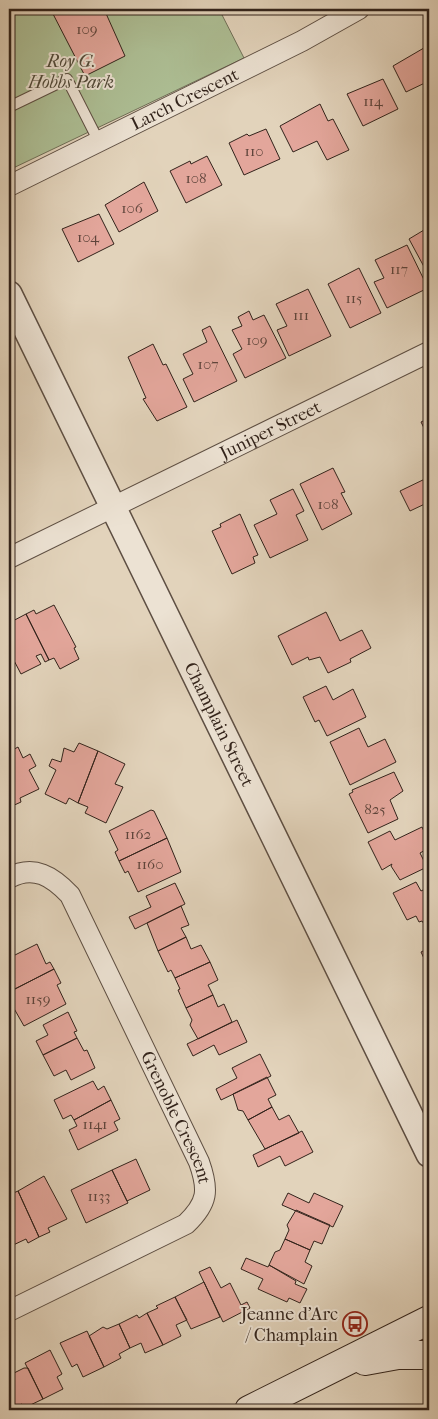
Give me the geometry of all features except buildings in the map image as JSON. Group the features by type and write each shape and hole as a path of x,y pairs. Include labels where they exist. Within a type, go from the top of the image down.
{"main road":[{"path":"249,1410 429,1320"},
{"path":"309,1379 370,1360 398,1355 429,1355"}],"street":[{"name":"Larch Crescent","path":"9,186 302,41 360,9"},
{"name":"Champlain Street","path":"9,294 429,1154"},
{"name":"Juniper Street","path":"9,558 429,352"},
{"name":"Grenoble Crescent","path":"9,878 33,872 54,878 70,894 199,1162 205,1179 206,1197 198,1212 186,1224 9,1311"}],"lane":[{"path":"9,106 67,79 99,142"}],"green space":[{"name":"Roy G. Hobbs Park","path":"9,9 219,9 244,58 9,170"}],"place":[{"name":"Jeanne d'Arc / Champlain","path":"355,1324"}]}
